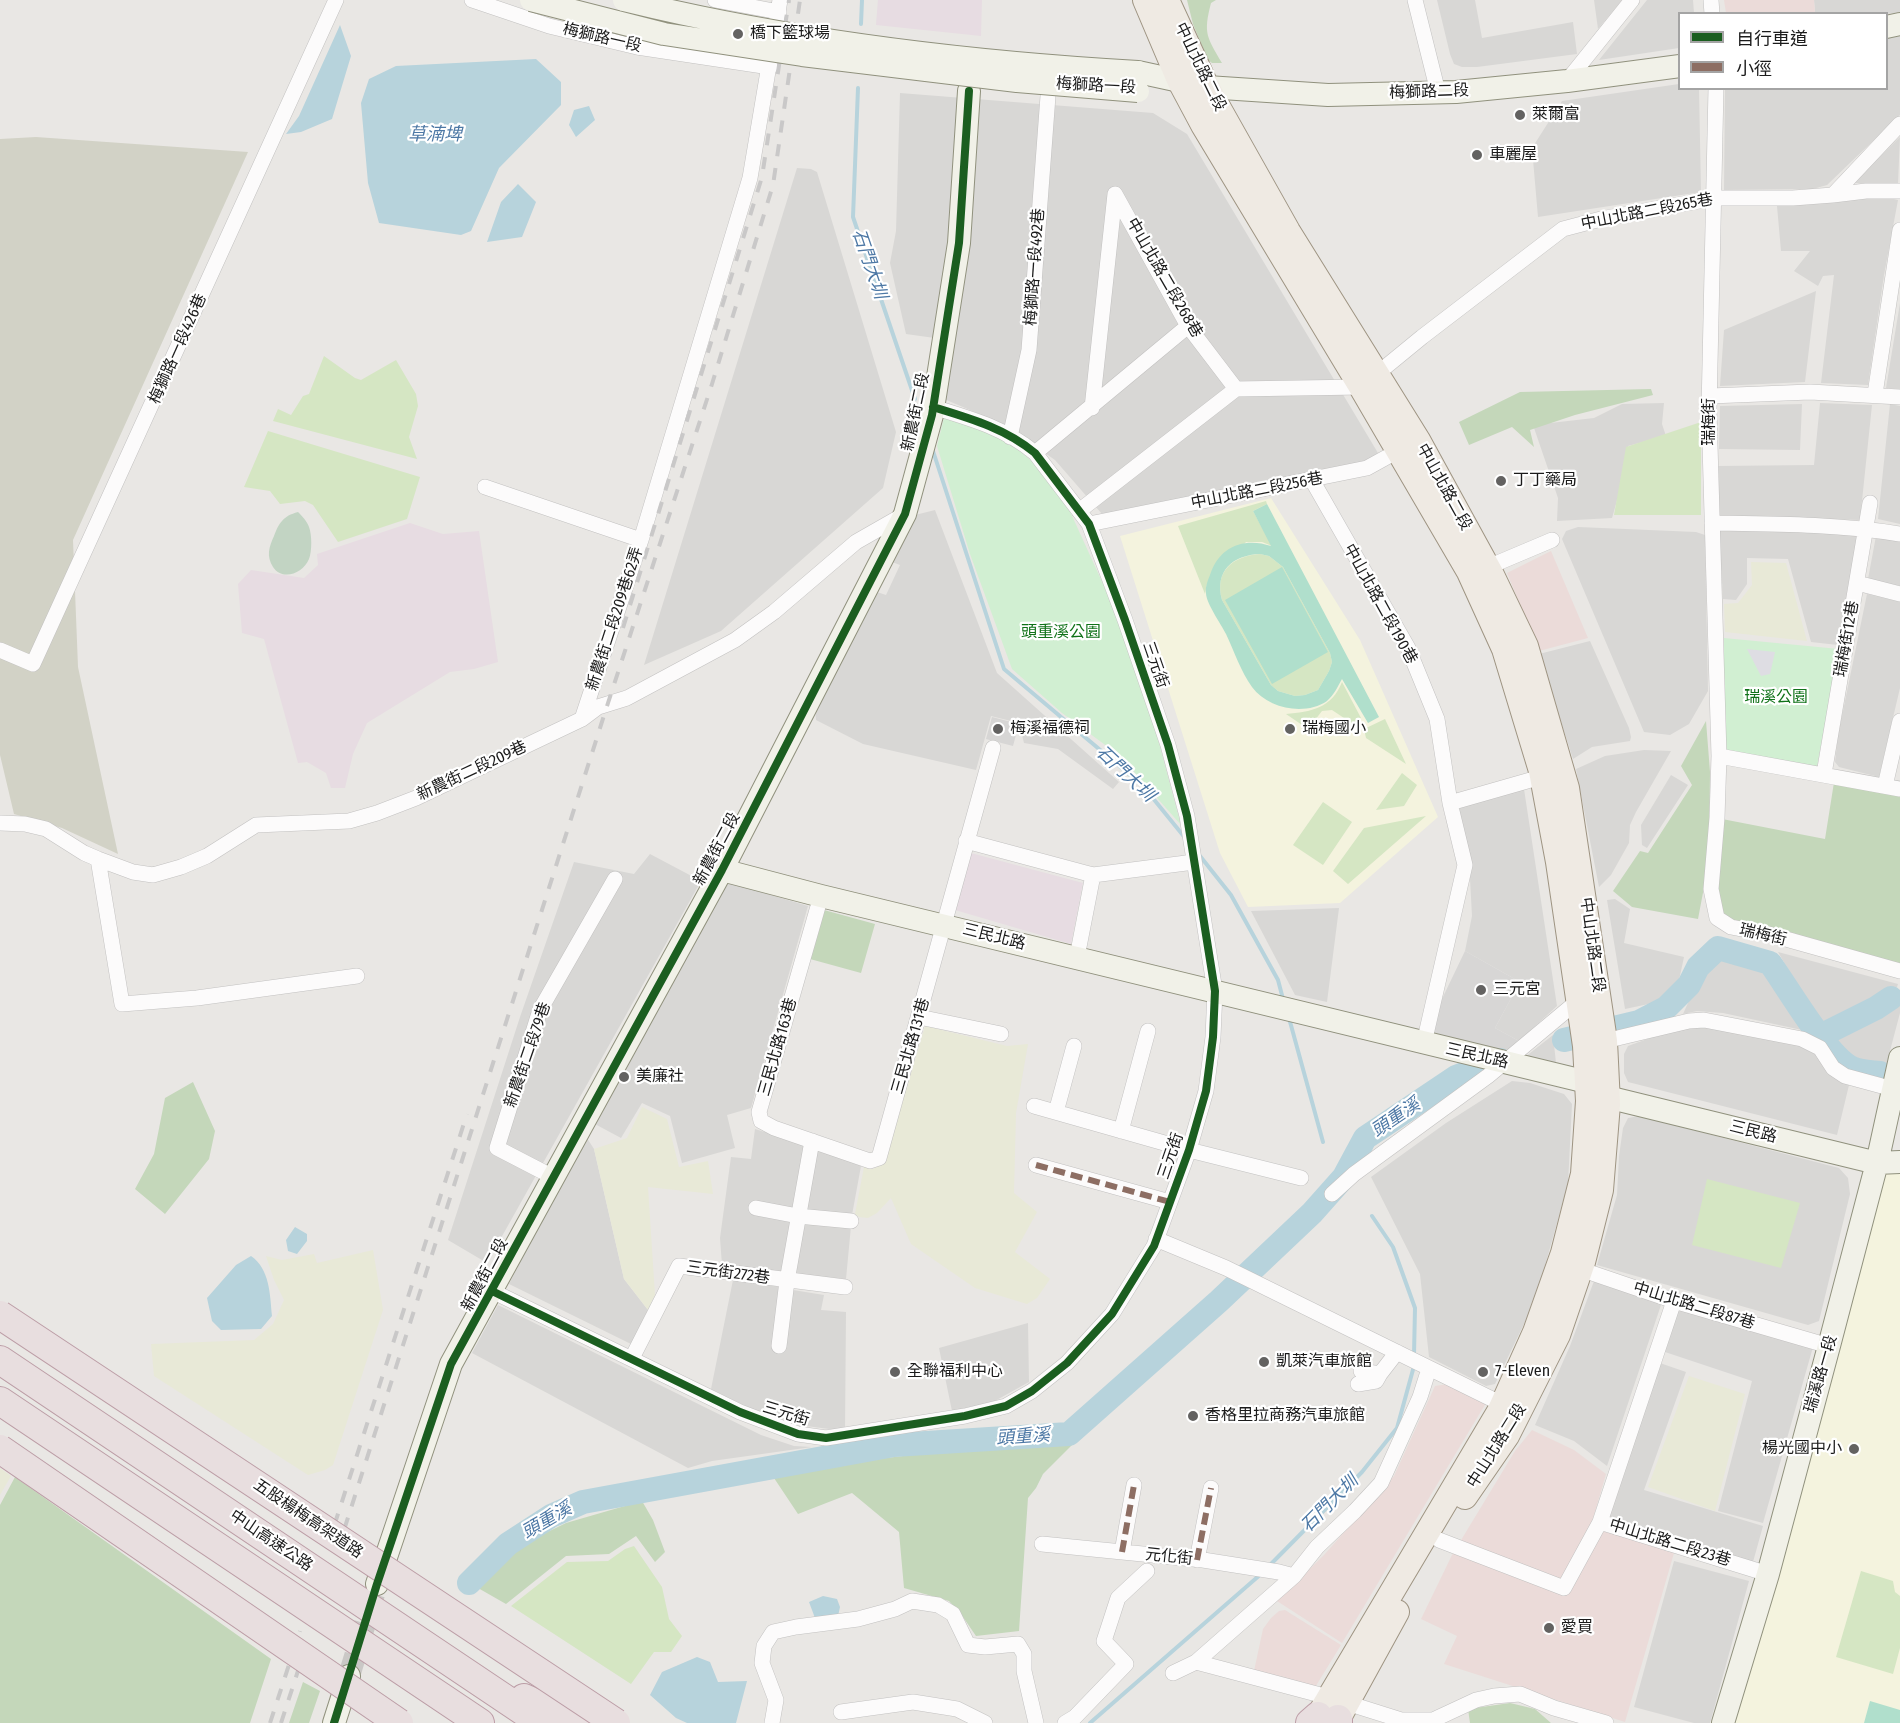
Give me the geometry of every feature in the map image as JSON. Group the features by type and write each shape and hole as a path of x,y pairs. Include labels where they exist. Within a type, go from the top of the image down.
{"highway":[{"name":"五股楊梅高架道路","path":"0,1315 616,1723"},
{"name":"中山高速公路","path":"0,1360 541,1723"},
{"path":"0,1401 480,1723"},
{"path":"0,1449 399,1723"},
{"path":"467,1673 580,1723"}],"main road":[{"name":"中山北路二段","path":"1145,0 1179,80 1203,125 1488,567 1526,646 1552,774 1591,1025 1607,1097 1601,1190 1570,1266 1535,1332 1502,1404 1329,1716"},
{"name":"中山北路二段","path":"1167,0 1207,87 1369,381"},
{"name":"中山北路二段","path":"1408,445 1504,649 1552,774"},
{"name":"中山北路二段","path":"1329,1716 1507,1436 1558,1335 1583,1174 1591,1025"}],"street":[{"name":"梅獅路一段426巷","path":"0,650 33,664 336,0"},
{"name":"梅獅路一段","path":"472,0 549,26 637,47 770,67"},
{"name":"梅獅路一段","path":"531,0 664,34 802,55 1017,81 1179,80"},
{"name":"梅獅路一段","path":"624,0 736,24 822,39 1138,82"},
{"path":"641,540 750,178 780,6 715,0"},
{"path":"1415,0 1438,92"},
{"path":"1567,81 1632,0"},
{"name":"梅獅路二段","path":"1179,80 1207,87 1328,94 1456,92 1567,81 1678,66"},
{"name":"瑞梅街","path":"1716,90 1710,396 1719,756 1717,818 1710,889 1717,918 1731,927 1768,934 1900,971"},
{"name":"新農街二段","path":"377,1584 450,1364 722,870 904,514 933,407 959,243 969,91"},
{"name":"梅獅路一段492巷","path":"1010,436 1029,350 1048,96"},
{"path":"1833,195 1900,124"},
{"name":"中山北路二段265巷","path":"1369,381 1563,228 1715,198 1793,198 1866,191 1900,191"},
{"name":"中山北路二段268巷","path":"1092,408 1115,194 1188,326 1236,389"},
{"path":"1875,394 1900,230"},
{"path":"1035,453 1188,326"},
{"path":"1079,512 1236,389 1369,381"},
{"path":"1710,396 1810,392 1900,397"},
{"name":"三元街","path":"492,1291 740,1412 798,1434 825,1438 965,1416 1006,1406 1032,1391 1067,1363 1112,1314 1154,1246 1189,1150 1206,1091 1213,1037 1215,992 1190,837 1168,745 1089,524 1035,453 990,425 933,407"},
{"name":"中山北路二段256巷","path":"1089,524 1367,468 1408,445"},
{"name":"中山北路二段190巷","path":"1312,480 1408,648 1437,719 1450,803 1465,865 1424,1043"},
{"name":"新農街二段209巷62弄","path":"484,487 641,540 582,719"},
{"name":"瑞梅街12巷","path":"1824,774 1870,503"},
{"name":"新農街二段209巷","path":"0,823 26,824 46,829 84,854 134,872 153,875 207,856 256,825 349,821 377,813 416,798 582,719 598,707 627,698 735,640 774,612 856,542 904,514"},
{"path":"1712,523 1867,528 1900,534"},
{"path":"1488,567 1552,540"},
{"path":"1857,583 1900,594"},
{"path":"1719,756 1893,788 1900,721"},
{"name":"三民北路131巷","path":"870,1161 879,1158 993,748"},
{"path":"1450,803 1552,774"},
{"path":"966,841 1094,875 1193,858"},
{"path":"98,860 122,1004 197,998 357,976"},
{"name":"三民北路","path":"722,870 1587,1082 1607,1097"},
{"path":"1077,957 1094,875"},
{"name":"新農街二段79巷","path":"553,1177 497,1148 540,1010 615,879"},
{"name":"三民北路163巷","path":"821,896 759,1112 760,1121 870,1161"},
{"path":"919,1017 1001,1034"},
{"path":"1342,1184 1504,1062 1591,1025 1704,1020 1802,1039 1820,1048 1833,1068 1845,1076 1897,1075"},
{"path":"1121,1131 1149,1031"},
{"path":"1056,1112 1074,1046"},
{"name":"瑞溪路一段","path":"1724,1723 1829,1346 1897,1075"},
{"name":"三民路","path":"1607,1097 1877,1162 1900,1162"},
{"path":"1034,1106 1189,1150 1302,1178"},
{"path":"780,1346 787,1281 812,1141"},
{"path":"1036,1165 1170,1202"},
{"path":"756,1208 798,1216 851,1221"},
{"path":"1156,1239 1226,1268 1399,1353 1425,1370 1502,1404"},
{"name":"三元街272巷","path":"632,1358 679,1266 845,1287"},
{"name":"中山北路二段87巷","path":"1570,1266 1674,1301 1829,1346"},
{"path":"1600,1522 1674,1301"},
{"path":"1359,1378 1380,1374 1399,1353"},
{"path":"1173,1673 1196,1662 1286,1574 1355,1511 1381,1483 1420,1397 1425,1370"},
{"path":"1122,1552 1134,1485"},
{"path":"1197,1560 1211,1488"},
{"name":"中山北路二段23巷","path":"1439,1540 1564,1588 1600,1522 1767,1574"},
{"name":"元化街","path":"1042,1544 1197,1560 1286,1574"},
{"path":"1065,1723 1075,1717 1126,1664 1104,1641 1118,1598 1147,1571"},
{"path":"772,1723 776,1700 762,1663 765,1646 773,1632 858,1619 895,1610 912,1600 938,1605 953,1614 968,1645 985,1647 1018,1644 1024,1654 1024,1671 1036,1723"},
{"path":"1196,1662 1329,1716 1403,1722 1433,1720 1476,1700 1520,1694 1554,1708 1606,1723"},
{"path":"334,1723 349,1676"},
{"path":"841,1712 913,1702 957,1709 985,1723"},
{"path":"1554,1708 1572,1723"}],"shaded area":[{"path":"878,0 982,0 981,36 876,25"},
{"path":"1187,0 1216,0 1211,3 1207,29 1210,41 1222,63 1212,63 1208,60 1193,24"},
{"path":"1437,0 1475,0 1482,38 1573,22 1577,54 1477,67 1462,67 1454,64"},
{"path":"1594,0 1622,0 1598,29"},
{"path":"1647,0 1693,0 1694,12 1678,12 1678,48 1599,60"},
{"path":"1724,0 1814,0 1815,12 1726,12"},
{"path":"1814,0 1900,0 1900,12 1888,14 1888,12 1815,12"},
{"path":"1900,35 1900,115 1827,185 1813,189 1724,190 1725,90 1888,90 1888,38"},
{"path":"1678,84 1678,90 1699,90 1701,192 1538,217 1532,148 1562,101"},
{"path":"900,93 1153,113 1187,134 1378,453 1367,462 1102,514 1055,460 1005,425 944,399 949,340 906,334 890,263 896,231"},
{"path":"36,137 248,152 73,540 78,667 118,854 62,828 14,814 0,755 0,139"},
{"path":"1900,137 1898,184 1853,183"},
{"path":"797,168 817,172 896,432 883,488 721,631 644,665"},
{"path":"1886,197 1898,200 1884,275 1868,385 1821,383 1834,275 1823,276 1818,286 1794,271 1810,251 1781,251 1777,206 1849,198"},
{"path":"1816,291 1805,382 1720,386 1724,330"},
{"path":"1900,303 1900,389 1886,388"},
{"path":"1651,389 1653,395 1575,415 1530,430 1534,447 1512,427 1469,445 1459,422 1520,392"},
{"path":"1664,403 1662,424 1666,436 1628,446 1629,459 1612,518 1557,521 1558,498 1533,425 1594,418 1622,404"},
{"path":"1820,403 1872,405 1860,520 1719,516 1718,466 1814,465"},
{"path":"1802,404 1800,450 1719,449 1720,406"},
{"path":"1890,404 1900,406 1900,524 1878,519"},
{"name":"瑞梅國小","path":"1271,498 1360,640 1438,817 1340,903 1248,907 1220,853 1120,536"},
{"path":"935,510 997,673 1119,782 1113,789 1058,749 1024,743 1019,723 991,716 976,770 863,744 816,720 815,709 877,592 886,595 900,565 892,562 915,515"},
{"path":"298,512 310,530 310,556 302,569 292,574 282,574 271,563 270,548 282,521"},
{"path":"410,523 443,534 479,531 498,662 474,669 450,672 367,723 353,754 345,788 331,788 326,773 307,762 298,763 264,639 242,633 238,584 251,570 304,578 318,565 317,554"},
{"path":"1578,527 1696,532 1705,535 1708,691 1689,724 1670,735 1644,732 1562,539 1566,531"},
{"path":"1719,530 1860,533 1838,645 1811,642 1788,559 1747,558 1747,584 1736,600 1723,599"},
{"path":"1876,536 1900,541 1900,586 1868,579"},
{"path":"1551,551 1588,638 1539,651 1507,573"},
{"path":"1751,562 1786,563 1807,641 1725,632 1724,604 1738,603 1752,585"},
{"path":"1867,594 1900,602 1900,688 1879,777 1839,767 1835,762 1838,735"},
{"path":"1590,641 1631,737 1630,741 1592,747 1573,759 1539,654"},
{"path":"1747,649 1775,652 1770,674 1761,676"},
{"path":"992,717 1019,724 1013,746 986,739"},
{"path":"1706,721 1710,772 1709,861 1698,919 1632,907 1613,891 1640,851 1648,853 1692,785 1681,766"},
{"path":"1644,750 1671,751 1630,825 1629,843 1611,875 1599,887 1576,769 1605,756"},
{"path":"1671,775 1688,785 1647,848 1642,845 1641,825"},
{"path":"1835,776 1900,789 1900,971 1717,918 1717,818 1825,839"},
{"path":"1524,789 1557,1006 1519,1041 1495,1028 1520,982 1465,951 1472,916 1469,860 1456,807"},
{"path":"971,853 1083,883 1071,944 955,910"},
{"path":"650,854 701,881 487,1263 448,1240 520,1017 574,862 634,874"},
{"path":"724,881 808,906 751,1108 727,1115 735,1148 682,1163 670,1116 642,1103 621,1138 593,1123"},
{"path":"1615,899 1630,909 1624,943 1684,957 1678,985 1658,1002 1625,1009 1607,900"},
{"path":"1339,908 1327,1002 1295,995 1251,911"},
{"path":"824,910 875,924 861,973 810,959"},
{"name":"三元宮","path":"1465,951 1520,982 1495,1028 1519,1041 1509,1052 1430,1034 1441,1001"},
{"path":"1778,952 1898,984 1897,987 1826,1026 1803,995"},
{"path":"1714,959 1733,959 1759,965 1773,979 1802,1030 1723,1013 1697,1011 1683,1014 1702,972"},
{"path":"1900,1000 1900,1013 1886,1066 1880,1067 1853,1057 1834,1038"},
{"path":"1704,1025 1798,1044 1815,1052 1849,1085 1837,1135 1628,1082 1624,1073 1624,1054 1628,1046 1661,1034"},
{"path":"925,1026 1007,1046 1028,1044 1016,1113 1014,1193 1037,1212 1015,1252 1050,1279 1037,1298 1027,1304 975,1288 911,1244 891,1198 877,1213 868,1218 855,1214 864,1167 873,1169 881,1165 888,1151"},
{"path":"1553,1035 1556,1063 1525,1057"},
{"path":"1512,1081 1530,1083 1564,1094 1572,1104 1568,1184 1535,1301 1495,1384 1486,1386 1429,1357 1420,1274 1371,1177 1446,1123"},
{"path":"193,1082 215,1131 209,1159 165,1214 135,1189 154,1154 165,1098"},
{"path":"642,1107 667,1119 679,1167 708,1161 713,1194 648,1187 655,1295 648,1310 624,1279 594,1149 627,1138"},
{"path":"1639,1116 1839,1168 1848,1178 1850,1194 1819,1321 1808,1325 1597,1265 1617,1195 1623,1128 1628,1118"},
{"path":"755,1129 804,1144 794,1209 752,1202 749,1212 791,1222 782,1273 722,1265 720,1238 731,1157 751,1159"},
{"path":"585,1135 594,1149 624,1279 648,1310 631,1344 509,1284"},
{"path":"817,1149 861,1166 852,1215 806,1211"},
{"name":"楊光國中小","path":"1886,1174 1900,1174 1900,1723 1731,1723"},
{"path":"805,1222 851,1226 846,1279 795,1274"},
{"path":"373,1250 383,1310 333,1465 325,1470 308,1475 154,1376 151,1344 254,1340 273,1324 284,1300 266,1256 282,1260 314,1254 317,1263"},
{"path":"733,1280 780,1287 773,1351 785,1351 793,1290 824,1295 821,1310 846,1312 845,1431 806,1426 762,1414 711,1389"},
{"path":"1594,1281 1662,1302 1607,1466 1574,1441 1535,1425 1570,1346"},
{"path":"498,1305 761,1435 794,1446 812,1447 712,1461 688,1468 472,1353"},
{"path":"1676,1309 1813,1347 1763,1523 1718,1511 1752,1381 1662,1351"},
{"path":"1028,1323 1029,1382 993,1402 952,1411 939,1348"},
{"path":"1657,1362 1686,1372 1644,1490 1763,1526 1753,1562 1609,1518"},
{"path":"1689,1376 1745,1394 1715,1511 1648,1487"},
{"path":"1448,1384 1486,1403 1342,1643 1277,1601 1324,1555 1394,1476 1435,1386"},
{"path":"1532,1430 1574,1450 1606,1474 1591,1526 1674,1553 1625,1722 1444,1664 1457,1636 1421,1619 1452,1555 1515,1451"},
{"path":"1076,1441 1043,1474 1028,1498 1019,1631 976,1636 949,1601 904,1588 899,1532 852,1493 798,1514 774,1478 869,1460 945,1451"},
{"path":"0,1468 11,1476 0,1495"},
{"path":"15,1477 271,1659 250,1723 0,1723 0,1505"},
{"path":"642,1501 653,1520 665,1552 655,1562 636,1536 609,1554 566,1556 506,1604 478,1588 525,1543 566,1523"},
{"path":"1674,1561 1749,1581 1710,1723 1694,1723 1634,1707"},
{"path":"1285,1610 1341,1645 1314,1689 1254,1671 1263,1629 1279,1611"},
{"path":"303,1682 320,1691 309,1723 289,1723"},
{"path":"1510,1703 1535,1709 1551,1723 1470,1723 1468,1709"}],"green space":[{"path":"324,356 361,380 396,360 416,394 418,406 409,437 417,459 273,421 278,409 291,415 303,396 309,394"},
{"name":"頭重溪公園","path":"944,418 986,429 1020,451 1036,465 1068,507 1114,608 1147,698 1181,825 1120,756 1062,713 1012,669 970,554 937,446"},
{"path":"1701,422 1701,515 1614,515 1626,447"},
{"path":"268,431 420,477 407,519 338,542 313,505 305,501 280,504 270,491 244,487"},
{"path":"1266,501 1267,504 1253,511 1272,546 1262,542 1246,542 1207,584 1205,594 1178,526"},
{"path":"1267,504 1379,717 1368,723 1342,679 1327,701 1318,706 1298,709 1267,701 1248,681 1208,602 1206,591 1214,565 1226,551 1234,546 1252,543 1271,546 1253,511","holes":["1250,555 1269,556 1283,567 1330,653 1332,662 1318,690 1305,695 1295,696 1278,691 1271,685 1222,600 1221,581 1228,566"]},
{"path":"1250,555 1269,556 1283,567 1330,653 1332,662 1318,690 1305,695 1295,696 1278,691 1271,685 1222,600 1220,590 1223,573 1234,562"},
{"path":"1282,567 1328,652 1272,684 1225,600"},
{"name":"瑞溪公園","path":"1724,638 1839,649 1817,767 1724,750"},
{"path":"1342,682 1361,718 1356,726 1332,710 1322,711 1308,729 1286,714 1320,707 1333,698"},
{"path":"1385,719 1406,764 1366,738 1364,729"},
{"path":"1402,773 1417,785 1404,806 1376,810"},
{"path":"1323,802 1352,822 1323,865 1293,845"},
{"path":"1426,816 1348,884 1333,871 1364,828"},
{"path":"1707,1179 1800,1203 1781,1268 1692,1245"},
{"path":"634,1546 662,1587 669,1619 682,1636 671,1652 654,1652 631,1684 511,1606 567,1562 608,1561 625,1549"},
{"path":"1861,1571 1893,1581 1895,1592 1900,1596 1900,1648 1893,1674 1836,1657"},
{"path":"1870,1701 1900,1710 1900,1723 1864,1723"}],"water":[{"path":"340,25 351,56 332,119 301,132 286,134 299,116"},
{"name":"草湳埤","path":"536,59 561,82 561,105 499,168 471,231 461,235 379,223 368,183 361,103 369,79 396,66"},
{"path":"589,106 595,120 576,137 569,125 574,110"},
{"path":"518,184 536,202 522,237 487,242 501,202"},
{"path":"295,1227 307,1234 307,1241 297,1254 288,1251 286,1240"},
{"path":"251,1256 257,1261 265,1275 272,1316 261,1329 221,1330 212,1321 207,1298 236,1265"},
{"path":"823,1596 837,1599 840,1607 838,1616 815,1618 809,1602"},
{"path":"697,1657 710,1662 718,1682 747,1681 736,1723 687,1723 676,1718 650,1695 662,1672"}],"waterway":[{"name":"石門大圳","path":"861,24 862,0"},
{"name":"石門大圳","path":"858,88 853,217 915,399"},
{"name":"石門大圳","path":"933,451 1004,669 1143,786 1186,839"},
{"name":"石門大圳","path":"1200,856 1231,895 1278,980 1283,999"},
{"name":"頭重溪","path":"1564,1040 1639,1022 1666,1008 1689,985 1698,967 1718,948 1770,963 1831,1050 1855,1069 1880,1073"},
{"name":"頭重溪","path":"1820,1036 1891,998"},
{"name":"石門大圳","path":"1289,1018 1323,1142"},
{"name":"頭重溪","path":"469,1583 508,1544 551,1516 583,1502 894,1445 1069,1434 1219,1301 1312,1213 1344,1177 1365,1138 1456,1077 1500,1060"},
{"name":"石門大圳","path":"1372,1216 1393,1247 1415,1308 1414,1355"},
{"name":"石門大圳","path":"1269,1566 1362,1472 1397,1428 1414,1366"},
{"name":"石門大圳","path":"1090,1723 1261,1574"}],"tunnel":[{"path":"349,1676 374,1594"}],"railway":[{"path":"623,628 762,177 789,0"},
{"path":"337,1552 712,384 773,185 800,0"},
{"path":"327,1548 467,1114"},
{"path":"270,1723 300,1631"},
{"path":"281,1723 309,1637"}],"marked path":[{"path":"1036,1165 1170,1202"},
{"path":"1122,1552 1134,1485"},
{"path":"1197,1560 1211,1488"}],"cycle path":[{"path":"334,1723 377,1584 451,1364 722,870 905,514 932,415 959,243 969,91"},
{"path":"492,1291 740,1412 798,1434 826,1438 965,1416 1006,1406 1032,1391 1067,1363 1112,1314 1154,1246 1189,1150 1206,1091 1213,1037 1215,991 1187,816 1168,745 1089,524 1035,453 999,430 933,407"}],"place":[{"name":"橋下籃球場","path":"738,34"},
{"name":"萊爾富","path":"1520,115"},
{"name":"車麗屋","path":"1477,155"},
{"name":"丁丁藥局","path":"1501,481"},
{"name":"梅溪福德祠","path":"998,729"},
{"name":"瑞梅國小","path":"1290,729"},
{"name":"三元宮","path":"1481,990"},
{"name":"美廉社","path":"624,1077"},
{"name":"凱萊汽車旅館","path":"1264,1362"},
{"name":"全聯福利中心","path":"895,1372"},
{"name":"7-Eleven","path":"1483,1372"},
{"name":"香格里拉商務汽車旅館","path":"1193,1416"},
{"name":"楊光國中小","path":"1854,1449"},
{"name":"愛買","path":"1549,1628"}]}
